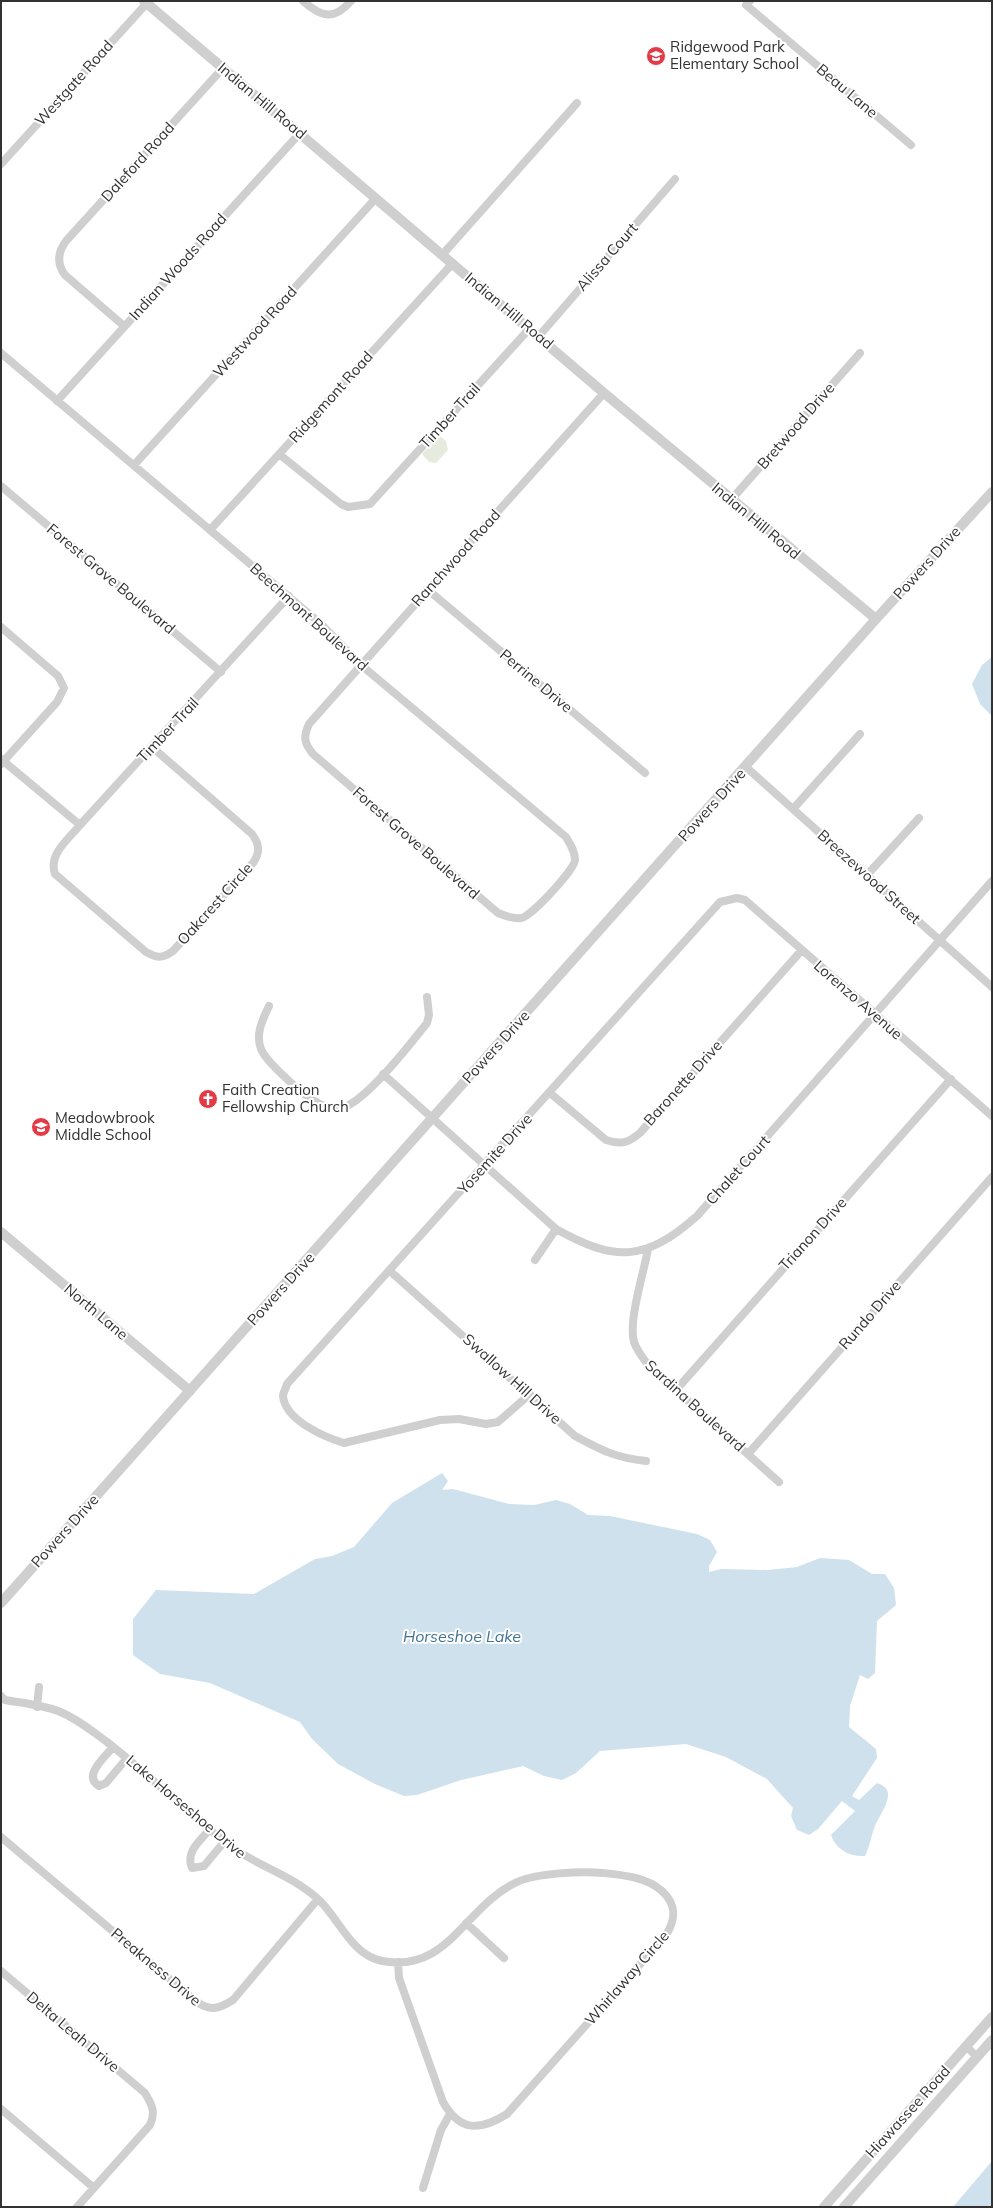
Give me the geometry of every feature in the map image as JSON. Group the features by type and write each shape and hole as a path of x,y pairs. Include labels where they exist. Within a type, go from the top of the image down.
{"street":[{"path":"303,1 320,14 330,15 342,10 351,1"},
{"name":"Indian Hill Road","path":"146,2 530,328 604,393 876,619"},
{"name":"Westgate Road","path":"1,164 146,2"},
{"name":"Beau Lane","path":"748,3 911,145"},
{"name":"Daleford Road","path":"124,326 65,275 60,268 58,259 60,251 66,241 223,68"},
{"path":"443,254 577,103"},
{"name":"Indian Woods Road","path":"57,401 300,133"},
{"name":"Alissa Court","path":"539,336 675,178"},
{"name":"Westwood Road","path":"134,465 376,198"},
{"name":"Ridgemont Road","path":"210,530 453,263"},
{"name":"Timber Trail","path":"279,454 341,504 348,507 370,504 530,328"},
{"name":"Beechmont Boulevard","path":"1,353 289,596 321,624 361,665 566,837 574,850 575,861 570,870 550,893"},
{"name":"Bretwood Drive","path":"731,500 860,353"},
{"name":"Ranchwood Road","path":"309,724 427,589 604,393"},
{"name":"Forest Grove Boulevard","path":"1,486 221,672"},
{"name":"Powers Drive","path":"1,1603 876,619 992,492"},
{"name":"Perrine Drive","path":"427,589 645,773"},
{"name":"Timber Trail","path":"52,866 54,856 80,825 289,596"},
{"path":"1,627 58,676 64,688 57,702 2,761 80,825"},
{"name":"Forest Grove Boulevard","path":"309,724 304,734 305,745 312,754 498,913 510,918 523,918 531,913 550,893"},
{"path":"793,809 860,734"},
{"name":"Oakcrest Circle","path":"52,866 55,874 146,952 156,957 164,957 172,951 253,863 259,854 258,842 252,834 152,747"},
{"name":"Breezewood Street","path":"746,767 992,987"},
{"path":"867,875 919,818"},
{"name":"Chalet Court","path":"383,1074 556,1229 584,1245 612,1253 648,1249 674,1236 697,1216 876,1015 992,881"},
{"name":"Lorenzo Avenue","path":"720,902 737,898 745,900 801,951 992,1116"},
{"name":"Yosemite Drive","path":"530,1394 498,1422 486,1424 459,1419 440,1420 344,1443 330,1439 306,1426 287,1410 283,1395 287,1384 720,902"},
{"name":"Baronette Drive","path":"550,1093 606,1140 617,1144 629,1142 640,1133 801,951"},
{"path":"269,1006 258,1035 260,1048 273,1067 316,1103 330,1108 350,1104 364,1095 383,1074 426,1023 429,1015 427,997"},
{"name":"Trianon Drive","path":"676,1390 951,1079"},
{"name":"Rundo Drive","path":"748,1454 992,1177"},
{"path":"535,1260 556,1229"},
{"name":"North Lane","path":"1,1232 190,1391"},
{"name":"Sardina Boulevard","path":"648,1249 633,1323 634,1341 640,1355 649,1366 779,1482"},
{"name":"Swallow Hill Drive","path":"390,1271 530,1394 575,1436 606,1453 646,1461"},
{"path":"37,1707 39,1687"},
{"name":"Lake Horseshoe Drive","path":"2,1700 57,1710 81,1723 127,1758 224,1842 250,1861 272,1869 292,1880 318,1899 358,1949 380,1961 398,1962"},
{"path":"113,1747 93,1772 92,1778 94,1783 99,1786 106,1783 127,1758"},
{"path":"210,1829 191,1852 189,1861 192,1868 204,1866 224,1842"},
{"name":"Preakness Drive","path":"1,1837 197,2002 204,2007 213,2009 233,2000 318,1899"},
{"name":"Whirlaway Circle","path":"398,1962 418,1961 434,1953 485,1904 517,1882 532,1878 584,1871 640,1879 658,1888 669,1898 674,1909 674,1922 666,1935 507,2114 491,2124 474,2126 461,2123 450,2114"},
{"path":"466,1923 504,1958"},
{"path":"398,1962 399,1978 440,2095 450,2114 442,2130 423,2188"},
{"name":"Delta Leah Drive","path":"1,1971 145,2093 153,2106 154,2117 150,2125 94,2188"},
{"name":"Hiawassee Road","path":"824,2207 992,2017"},
{"name":"Hiawassee Road","path":"844,2207 992,2040"},
{"path":"966,2046 977,2057"},
{"path":"1,2109 94,2188 77,2207"}],"shaded area":[{"path":"439,435 446,441 448,450 436,463 429,462 422,454"}],"water":[{"path":"992,657 992,716 980,704 972,684 982,665"},
{"name":"Horseshoe Lake","path":"442,1473 448,1481 442,1490 453,1489 509,1504 534,1505 556,1500 570,1504 588,1515 610,1516 697,1534 710,1540 717,1552 709,1566 709,1572 721,1569 768,1570 797,1567 820,1558 849,1560 872,1574 885,1574 894,1588 896,1605 877,1621 875,1673 868,1679 860,1675 850,1706 849,1727 876,1749 877,1758 852,1796 859,1800 877,1783 882,1785 888,1793 887,1801 875,1826 865,1856 844,1852 833,1840 831,1835 855,1811 842,1801 818,1829 809,1835 797,1830 791,1816 793,1808 767,1779 726,1757 686,1744 600,1751 576,1773 562,1780 544,1776 523,1766 461,1780 417,1795 404,1796 375,1784 338,1764 312,1739 300,1722 210,1683 160,1674 133,1655 133,1619 156,1590 254,1594 315,1559 332,1556 354,1547 392,1503"},
{"path":"992,2161 992,2207 953,2207"}],"place":[{"name":"Ridgewood Park Elementary School","path":"656,56"},
{"name":"Faith Creation Fellowship Church","path":"208,1099"},
{"name":"Meadowbrook Middle School","path":"41,1127"}]}
